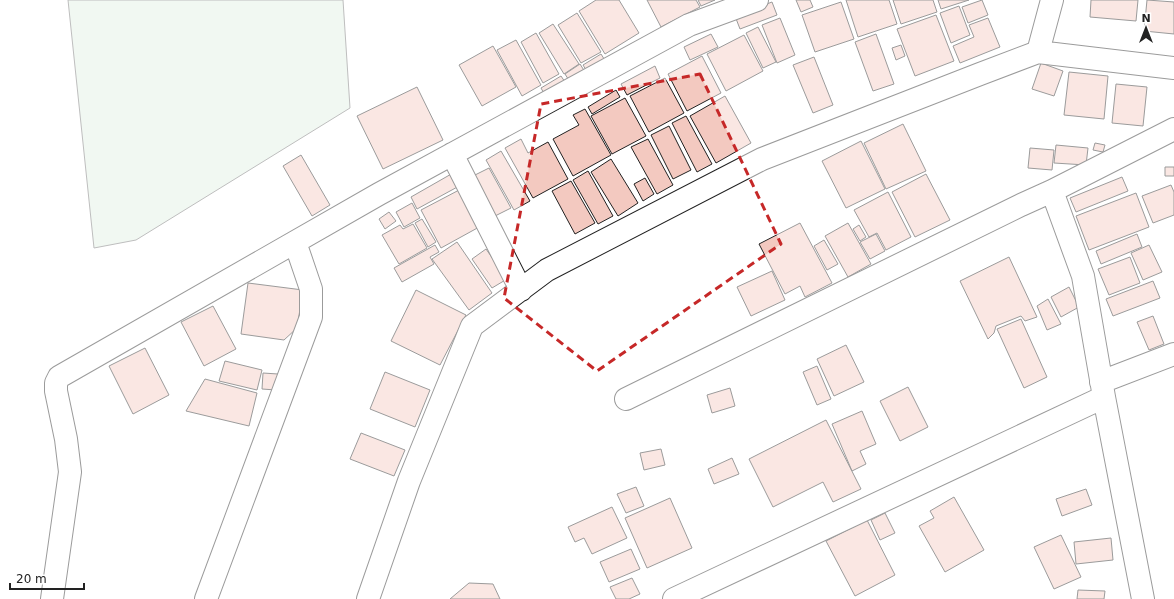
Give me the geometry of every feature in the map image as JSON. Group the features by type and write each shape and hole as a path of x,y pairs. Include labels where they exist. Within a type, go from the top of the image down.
{"street":[{"path":"52,599 70,472 66,439 56,390 56,383 59,377 379,194 689,25 757,0"},
{"path":"1038,52 1052,0"},
{"path":"368,599 410,481 472,326 547,270 762,159 1038,52 1174,68"},
{"path":"626,399 1014,208 1052,191 1174,129"},
{"path":"452,154 521,290"},
{"path":"1052,191 1083,276 1102,389 1143,599"},
{"path":"206,599 311,317 311,289 295,242"},
{"path":"674,599 1174,354"}],"highlighted area":[{"path":"700,74 781,244 597,371 504,298 541,104"}],"green space":[{"path":"68,0 343,0 350,108 136,240 94,248"}],"building":[{"path":"596,0 619,0 639,33 605,54 579,11"},
{"path":"647,0 696,0 700,7 661,27"},
{"path":"698,0 715,0 701,6"},
{"path":"796,0 810,0 813,7 801,12"},
{"path":"846,0 889,0 897,24 858,37"},
{"path":"893,0 933,0 937,12 901,24"},
{"path":"938,0 969,0 941,9"},
{"path":"982,0 988,15 968,23 962,7"},
{"path":"1091,0 1138,0 1136,21 1090,17"},
{"path":"1147,0 1174,2 1174,34 1144,31"},
{"path":"772,2 777,15 740,29 735,16"},
{"path":"841,2 854,39 815,52 802,15"},
{"path":"959,6 970,35 951,43 940,13"},
{"path":"577,13 601,52 581,63 558,25"},
{"path":"936,15 954,61 915,76 897,29"},
{"path":"780,18 795,55 777,63 762,25"},
{"path":"988,18 1000,47 960,63 953,46 974,37 969,25"},
{"path":"553,24 579,64 564,74 539,33"},
{"path":"758,27 776,62 763,68 746,33"},
{"path":"536,33 559,74 543,83 521,42"},
{"path":"711,34 718,47 690,60 684,47"},
{"path":"876,34 894,84 873,91 855,42"},
{"path":"744,35 763,71 726,91 707,54"},
{"path":"516,40 541,85 522,96 497,50"},
{"path":"901,45 905,56 896,60 892,48"},
{"path":"493,46 516,87 482,106 459,65"},
{"path":"601,54 606,62 588,73 583,65"},
{"path":"702,56 721,93 687,111 668,74"},
{"path":"814,57 833,105 813,113 793,65"},
{"path":"1041,63 1063,71 1054,96 1032,89"},
{"path":"580,64 585,72 570,82 565,74"},
{"path":"655,66 660,78 627,95 621,84"},
{"path":"1069,72 1108,76 1104,119 1064,115"},
{"path":"561,76 567,85 546,97 541,88"},
{"path":"665,78 684,113 649,132 630,96"},
{"path":"1116,84 1147,87 1143,126 1112,123"},
{"path":"417,87 443,140 383,169 357,116"},
{"path":"616,90 620,97 592,114 588,107"},
{"path":"725,96 751,143 716,163 690,116"},
{"path":"625,98 646,136 612,154 591,116"},
{"path":"585,109 611,155 573,176 553,139 579,125 573,115"},
{"path":"686,116 712,164 697,172 672,123"},
{"path":"903,124 926,171 886,189 864,143"},
{"path":"669,126 691,170 673,179 651,135"},
{"path":"521,139 528,153 548,142 568,179 533,198 505,148"},
{"path":"648,139 673,185 657,194 631,147"},
{"path":"861,141 885,189 846,208 822,161"},
{"path":"1095,143 1105,145 1103,152 1093,150"},
{"path":"1056,145 1088,148 1086,165 1054,163"},
{"path":"1030,148 1054,150 1052,170 1028,168"},
{"path":"501,151 530,201 514,210 486,160"},
{"path":"301,155 330,205 312,216 283,166"},
{"path":"611,159 638,203 618,216 591,172"},
{"path":"1165,167 1174,167 1174,176 1165,176"},
{"path":"489,168 511,208 493,217 471,177"},
{"path":"588,171 613,216 598,224 573,180"},
{"path":"453,173 461,185 417,209 411,197"},
{"path":"926,174 950,220 915,237 892,192"},
{"path":"1122,177 1128,191 1076,212 1070,198"},
{"path":"645,178 654,194 643,201 634,184"},
{"path":"571,181 595,223 575,234 552,191"},
{"path":"1171,185 1174,192 1174,215 1153,223 1142,196"},
{"path":"461,189 481,226 441,248 421,210"},
{"path":"888,192 911,237 886,250 877,233 869,237 854,210"},
{"path":"1136,193 1149,227 1089,250 1076,216"},
{"path":"412,203 420,218 404,227 396,212"},
{"path":"389,212 396,221 385,229 379,219"},
{"path":"422,219 436,242 428,247 415,223"},
{"path":"800,223 832,283 805,297 800,286 785,294 759,244"},
{"path":"848,223 871,264 848,277 825,236"},
{"path":"413,224 427,248 399,264 382,235 400,225 403,229"},
{"path":"859,225 866,237 860,241 853,229"},
{"path":"876,234 885,251 870,259 860,242"},
{"path":"1137,234 1142,247 1101,264 1096,251"},
{"path":"824,240 838,264 827,270 814,246"},
{"path":"457,242 492,293 469,310 432,259"},
{"path":"435,245 439,252 430,257 434,264 402,282 394,268"},
{"path":"1149,245 1162,272 1143,280 1131,253"},
{"path":"486,249 507,279 492,288 472,259"},
{"path":"1009,257 1037,317 1025,321 1021,316 996,326 994,333 988,339 960,281"},
{"path":"1130,257 1140,283 1109,295 1098,269"},
{"path":"772,271 785,300 751,316 737,287"},
{"path":"1153,281 1160,298 1113,316 1106,299"},
{"path":"248,283 303,290 297,328 284,340 241,334"},
{"path":"1069,287 1079,307 1061,317 1051,297"},
{"path":"416,290 466,315 440,365 391,341"},
{"path":"1048,299 1061,324 1047,330 1037,306"},
{"path":"213,306 236,349 204,366 181,322"},
{"path":"1153,316 1164,344 1149,350 1137,322"},
{"path":"1021,319 1047,377 1024,388 997,329"},
{"path":"846,345 864,382 834,396 817,359"},
{"path":"145,348 169,395 133,414 109,366"},
{"path":"225,361 262,370 257,390 219,381"},
{"path":"817,366 831,399 817,405 803,372"},
{"path":"385,372 430,390 415,427 370,409"},
{"path":"263,373 278,374 276,390 262,389"},
{"path":"205,379 257,393 249,426 186,411"},
{"path":"908,387 928,427 900,441 880,401"},
{"path":"730,388 735,406 712,413 707,395"},
{"path":"862,411 876,444 860,451 866,464 852,471 832,424"},
{"path":"826,420 861,489 833,502 823,482 773,507 749,459"},
{"path":"361,433 405,450 394,476 350,459"},
{"path":"661,449 665,465 644,470 640,453"},
{"path":"732,458 739,474 714,484 708,469"},
{"path":"636,487 644,506 626,513 617,494"},
{"path":"1086,489 1092,505 1062,516 1056,499"},
{"path":"954,497 984,550 945,572 919,526 934,518 930,511"},
{"path":"670,498 692,548 647,568 625,518"},
{"path":"612,507 627,538 592,554 584,538 575,542 568,527"},
{"path":"885,513 895,533 880,540 871,520"},
{"path":"867,520 895,575 855,596 826,541"},
{"path":"1061,535 1081,577 1054,589 1034,547"},
{"path":"1111,538 1113,560 1076,564 1074,542"},
{"path":"631,549 640,569 609,582 600,562"},
{"path":"632,578 640,594 629,599 616,599 610,587"},
{"path":"469,583 493,584 500,599 450,599"},
{"path":"1078,590 1105,591 1104,599 1077,599"}]}
